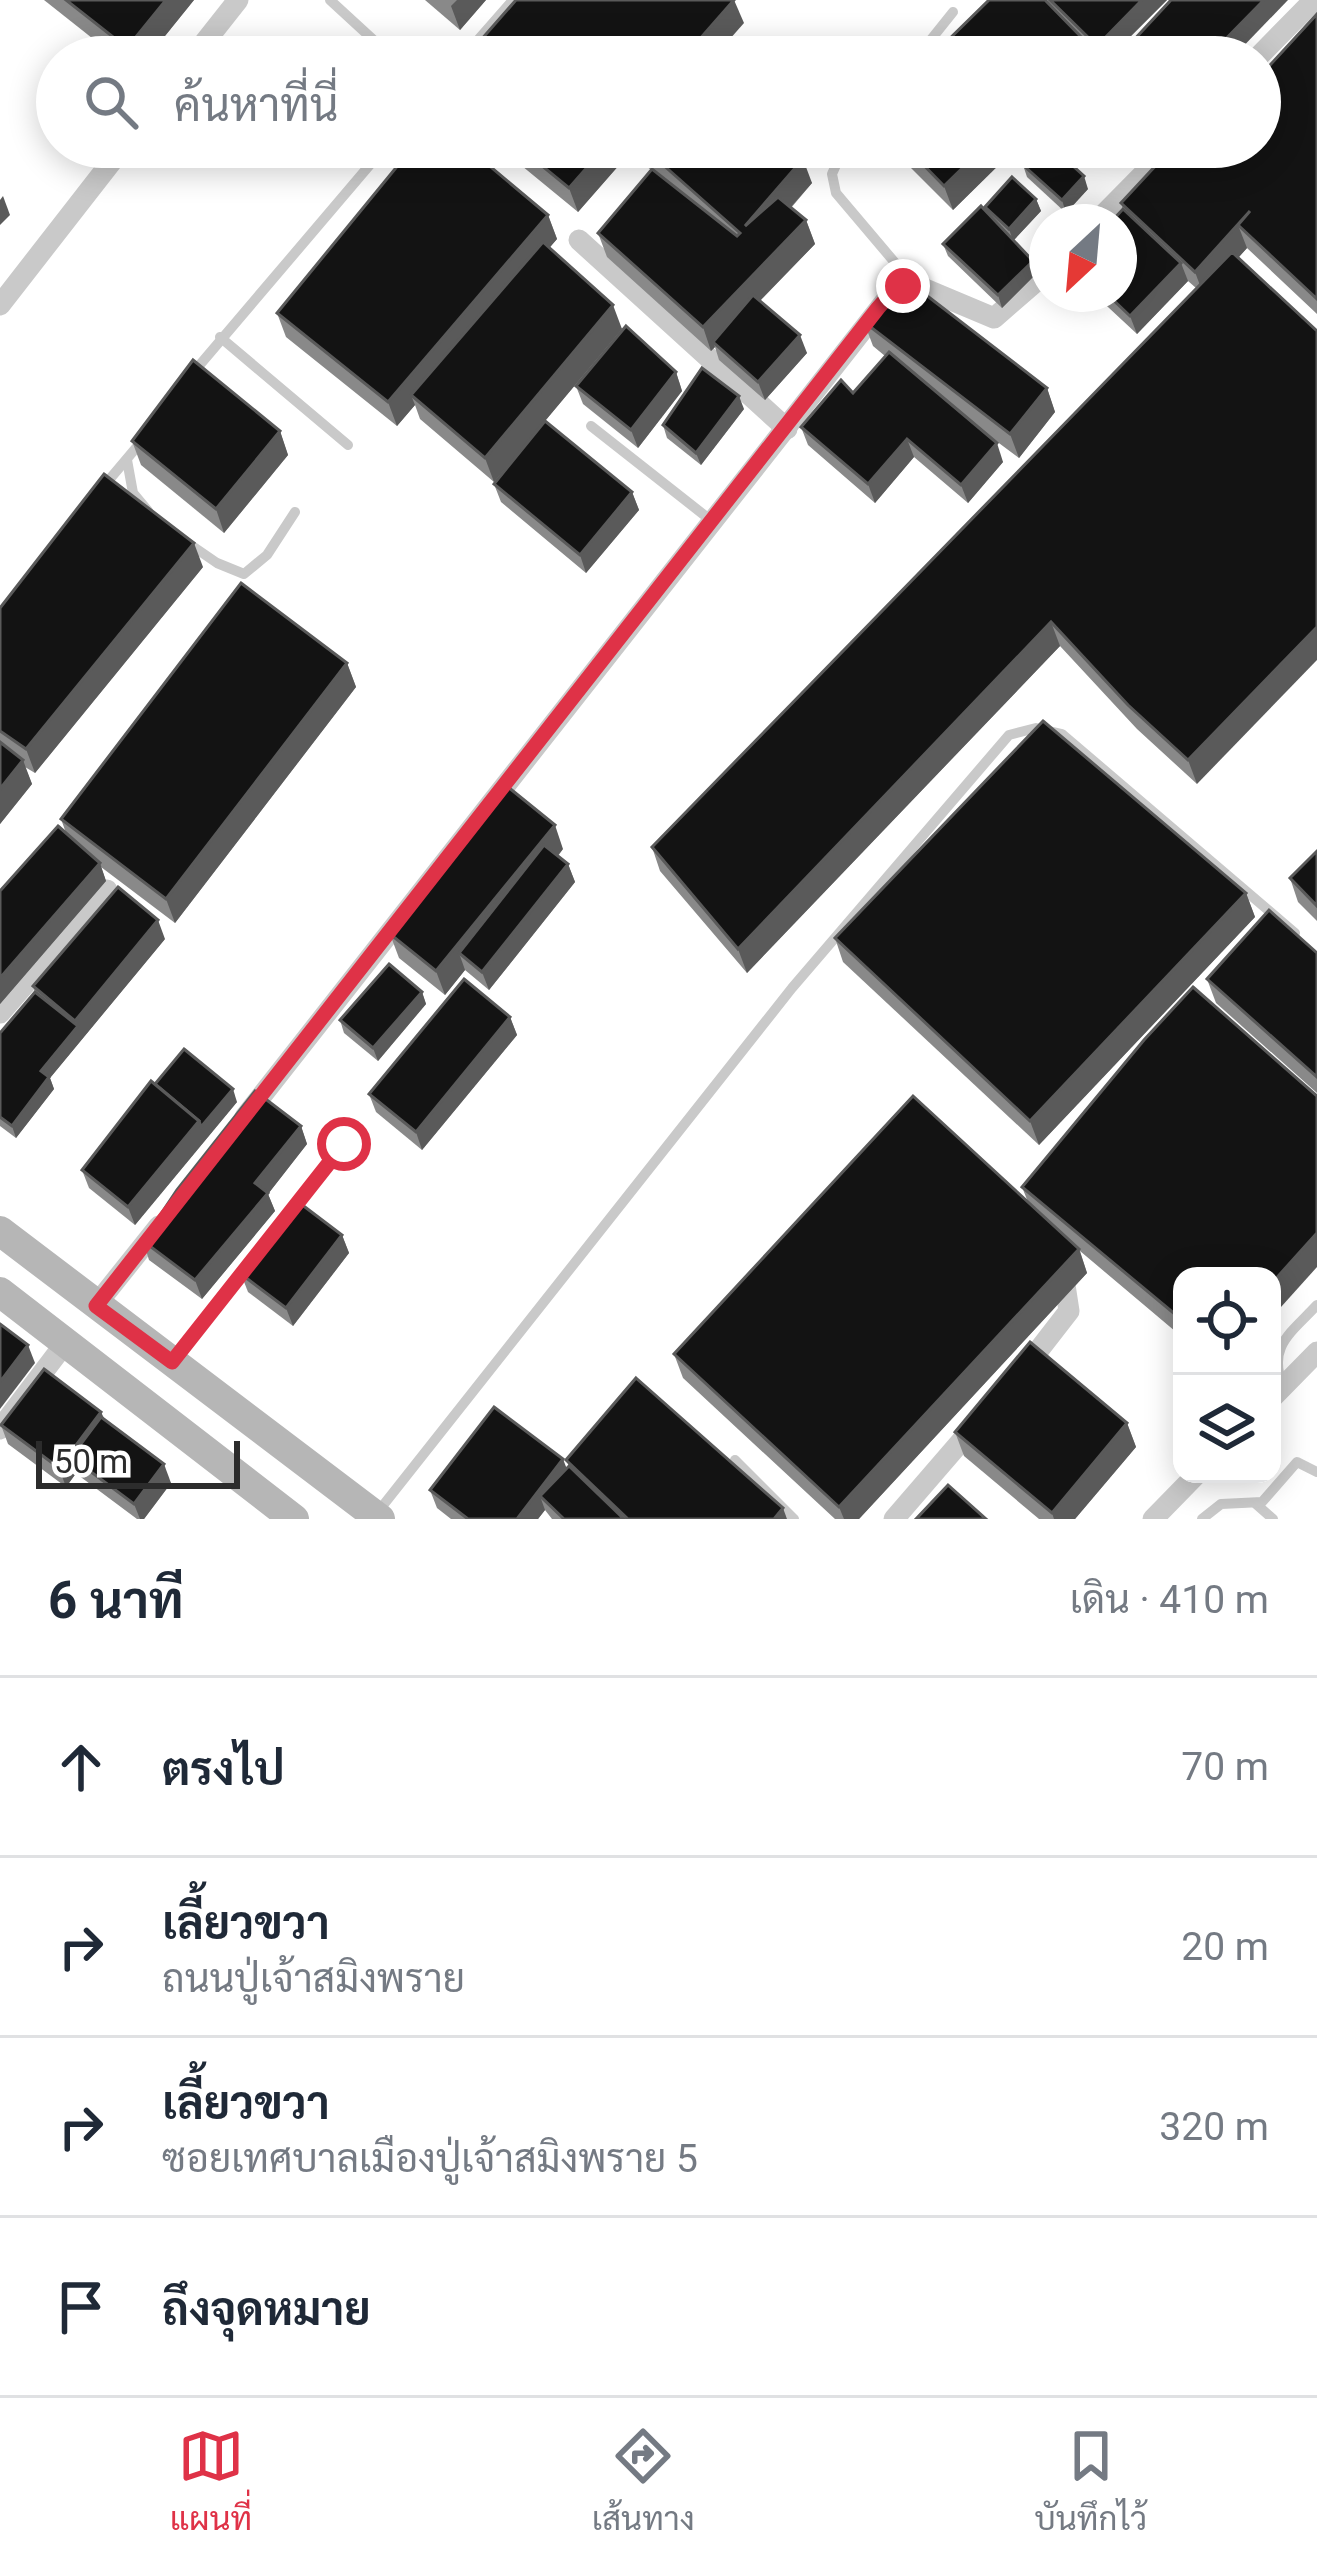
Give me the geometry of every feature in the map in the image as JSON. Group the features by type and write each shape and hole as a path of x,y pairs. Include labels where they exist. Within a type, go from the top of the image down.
{"main road":[{"path":"0,1231 377,1517"},
{"path":"33,1317 62,1279"},
{"path":"0,1292 294,1519"}],"street":[{"path":"210,36 238,0"},
{"path":"1279,36 1314,0"},
{"path":"0,305 107,168"},
{"path":"1114,204 1149,168"},
{"path":"579,240 787,429"},
{"path":"229,1138 894,290 914,284 994,318 1029,288"},
{"path":"0,1013 107,890"},
{"path":"96,1306 170,1212"},
{"path":"894,1519 1069,1311 1065,1285 1031,1254"},
{"path":"0,1429 66,1342"},
{"path":"1281,1389 1317,1352"},
{"path":"1158,1517 1189,1483"}],"lane":[{"path":"330,0 369,36"},
{"path":"481,36 513,0"},
{"path":"934,36 953,12"},
{"path":"180,390 367,168"},
{"path":"835,168 836,193 914,284"},
{"path":"220,338 348,445"},
{"path":"100,491 154,425"},
{"path":"590,426 713,522"},
{"path":"127,460 134,493 157,521"},
{"path":"172,532 217,563 244,574 267,555 295,512"},
{"path":"377,1517 792,988 1009,735 1036,728 1062,734 1295,933"},
{"path":"287,1217 344,1144"},
{"path":"172,1362 258,1253"},
{"path":"1277,1375 1277,1352 1317,1305"},
{"path":"734,1460 794,1519"},
{"path":"1256,1504 1297,1462 1317,1472"},
{"path":"1202,1519 1220,1504 1234,1500 1256,1504 1273,1519"}],"building":[{"path":"66,0 166,0 137,36 112,36"},
{"path":"516,0 734,0 702,36 484,36"},
{"path":"989,0 1045,0 1080,36 952,36"},
{"path":"1050,0 1142,0 1107,36 1087,36"},
{"path":"1171,0 1264,0 1229,36 1138,36"},
{"path":"1317,14 1317,299 1238,225 1250,211 1195,272 1137,218 1137,204 1121,203 1154,168 1281,168 1281,53"},
{"path":"396,168 492,168 548,215 388,402 277,313"},
{"path":"545,168 587,168 569,188"},
{"path":"667,168 795,168 745,226 778,197 806,220 703,327 598,233 652,169 737,236 740,233"},
{"path":"926,168 962,168 944,186"},
{"path":"1026,168 1075,168 1084,176 1062,200"},
{"path":"1012,177 1036,199 1009,229 985,207"},
{"path":"981,206 1029,257 1029,265 998,295 943,244"},
{"path":"1137,222 1181,263 1137,309"},
{"path":"543,242 613,305 485,458 411,395"},
{"path":"1232,252 1317,331 1317,627 1188,760 1128,705 1051,622 738,949 652,847"},
{"path":"900,275 1047,388 1010,434 864,322"},
{"path":"753,295 800,335 758,382 713,342"},
{"path":"626,326 676,372 631,430 576,386"},
{"path":"889,352 997,443 961,485 907,439 868,484 801,427 841,380 853,393"},
{"path":"193,360 280,431 216,509 132,441"},
{"path":"702,368 739,396 696,453 663,425"},
{"path":"545,421 632,492 580,555 494,484"},
{"path":"104,474 194,543 26,749 0,731 0,608"},
{"path":"241,583 347,663 166,899 61,819"},
{"path":"1043,721 1246,893 1030,1121 835,938"},
{"path":"0,742 23,760 0,789"},
{"path":"508,787 555,825 436,971 390,934"},
{"path":"58,826 100,863 0,978 0,891"},
{"path":"544,845 568,864 482,972 459,953"},
{"path":"1317,851 1317,906 1290,878"},
{"path":"118,887 158,920 75,1021 33,986"},
{"path":"1269,910 1317,953 1317,1077 1207,979"},
{"path":"389,964 422,992 373,1048 340,1020"},
{"path":"464,979 510,1017 416,1132 369,1094"},
{"path":"1193,987 1317,1096 1317,1233 1281,1273 1281,1267 1173,1267 1173,1313 1022,1187"},
{"path":"35,992 78,1026 41,1071 49,1077 12,1126 0,1117 0,1033"},
{"path":"184,1049 233,1089 201,1127 155,1084"},
{"path":"151,1081 199,1121 128,1207 82,1170"},
{"path":"255,1091 301,1126 255,1183 268,1193 195,1280 143,1241"},
{"path":"913,1096 1079,1249 839,1507 674,1354"},
{"path":"297,1201 342,1235 286,1308 241,1274"},
{"path":"0,1324 28,1345 0,1382"},
{"path":"1030,1342 1127,1423 1052,1513 955,1432"},
{"path":"44,1369 101,1412 59,1468 1,1425"},
{"path":"636,1378 783,1508 774,1519 628,1519 566,1460"},
{"path":"494,1407 563,1459 517,1519 468,1519 430,1490"},
{"path":"101,1417 164,1464 134,1504 71,1457"},
{"path":"569,1466 624,1519 564,1519 540,1496"},
{"path":"948,1485 986,1519 916,1519"}],"route":[{"path":"344,1144 172,1362 96,1306 878,308 903,286"}]}
